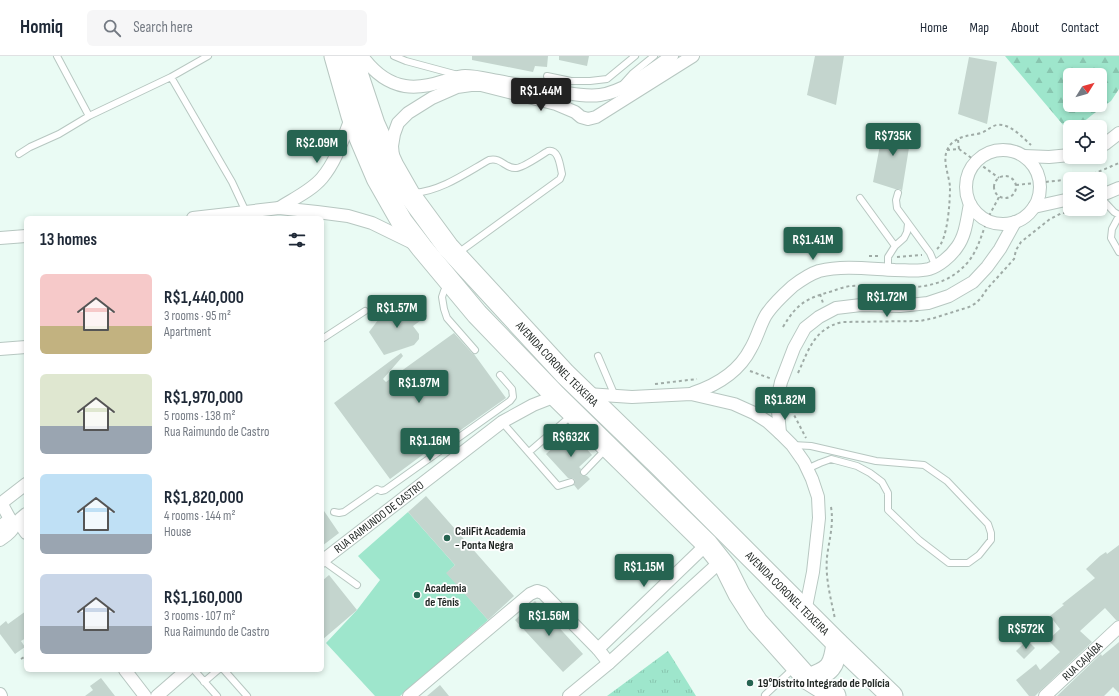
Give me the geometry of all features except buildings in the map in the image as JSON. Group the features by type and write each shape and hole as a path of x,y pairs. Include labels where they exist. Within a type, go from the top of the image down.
{"highway":[{"name":"AVENIDA CORONEL TEIXEIRA","path":"335,56 352,116 377,178 402,222 422,248 477,314 556,396 707,544 726,568 739,594 757,622 802,672 834,696"},
{"name":"AVENIDA CORONEL TEIXEIRA","path":"354,56 358,76 374,124 393,166 409,194 435,231 455,255 565,374 892,696"},
{"path":"802,672 821,674 832,665 837,643"}],"street":[{"path":"362,56 374,71 383,78 406,87 419,87 436,84 464,76 579,95 600,95 617,90 628,85 672,56"},
{"path":"393,166 392,146 398,123 408,112 432,98 457,87 481,85 556,104 575,112 581,117 588,119 596,118 693,56"},
{"path":"575,112 579,95"},
{"path":"600,95 606,111"},
{"path":"279,208 322,179 335,159 352,116"},
{"path":"1107,142 1119,133"},
{"path":"992,151 1013,151 1024,156 1032,164 1038,174 1040,182 1039,196 1034,207 1026,216 1015,222 1005,224 987,220 976,212 970,204 966,183 969,172 976,161 992,151"},
{"path":"1024,156 1049,157 1063,156"},
{"path":"1107,193 1119,188"},
{"path":"1034,207 1063,201"},
{"path":"586,394 632,397 691,394 707,389 720,382 739,367 751,350 766,315 780,297 801,280 818,271 842,268 910,271 927,270 936,266 942,263 957,247 965,229 970,204"},
{"path":"211,216 279,208 340,215 372,223 422,248"},
{"path":"780,432 777,400 781,382 794,348 805,328 819,317 836,308 860,305 900,306 928,303 949,296 973,282 987,267 1000,249 1015,222"},
{"path":"0,238 24,236"},
{"path":"0,349 24,346"},
{"path":"691,394 734,404 754,413 768,422 792,445 807,469 818,497 819,518 813,572 805,612"},
{"name":"RUA RAIMUNDO DE CASTRO","path":"324,558 502,422 533,405 556,396"},
{"path":"0,540 13,529 13,525 5,523 2,504 24,486"},
{"path":"24,515 20,518 20,522 24,530"},
{"path":"598,649 707,544"},
{"path":"569,696 610,663 721,561"},
{"path":"409,696 530,594 537,591 543,593 610,663"},
{"name":"RUA CAJAÍBA","path":"1045,696 1119,627"},
{"path":"127,672 145,696"},
{"path":"157,696 185,672"}],"lane":[{"path":"57,56 89,116"},
{"path":"19,154 30,147 59,134 89,116 172,77 208,56"},
{"path":"394,56 406,61 464,76"},
{"path":"547,76 571,82 607,79 630,58 635,56"},
{"path":"617,90 633,73 654,56"},
{"path":"172,77 232,182 246,212"},
{"path":"409,194 434,190 489,160 499,160 515,169 521,168 548,151 556,154 562,174 560,179 455,255"},
{"path":"898,193 896,200 897,208 930,253 936,266"},
{"path":"860,198 895,246"},
{"path":"1107,205 1119,216 1112,228 1111,238 1119,252"},
{"path":"888,270 888,257 895,246 904,238 907,232 908,224"},
{"path":"450,282 442,296 447,318 475,350"},
{"path":"324,338 365,311"},
{"path":"598,356 615,396"},
{"path":"334,512 344,512 377,489 381,491 385,490 510,401 513,397 512,389 500,376"},
{"path":"529,452 574,413"},
{"path":"502,422 558,486 571,482"},
{"path":"792,445 811,446 876,461 924,464 947,481 988,524 992,533 991,540 979,555 968,562 950,563 919,540 888,510 888,492 882,482 870,473 857,466 831,459 807,469"},
{"path":"584,472 608,446"},
{"path":"324,561 357,586"},
{"path":"196,672 217,696"},
{"path":"204,682 216,672"},
{"path":"226,672 247,696"},
{"path":"766,696 765,695 802,672"}],"path":[{"path":"958,140 959,149"},
{"path":"947,150 959,149 999,178"},
{"path":"1016,184 1064,180 1098,172 1119,163"},
{"path":"1004,176 1014,180 1016,184 1014,195 1004,199 999,197 995,192 994,187 995,182 999,178 1004,176"},
{"path":"798,373 813,340 833,324 842,322 920,321 969,307 976,303 1014,259 1016,250 1021,242 1050,219 1063,213"},
{"path":"739,367 791,386 792,411 811,446"},
{"path":"830,505 832,512 832,530 827,558 828,584 835,619"}],"green space":[{"path":"1005,56 1119,56 1119,89 1111,101 1107,104 1107,68 1063,68 1063,112 1096,112 1086,120 1063,120 1063,125"},
{"name":"Academia de Tênis","path":"408,512 455,565 447,573 488,620 400,696 375,696 326,643 357,610 380,580 358,556"},
{"path":"668,651 696,696 607,696"}],"place":[{"name":"CaliFit Academia - Ponta Negra","path":"447,538"},
{"name":"Academia de Tênis","path":"417,595"},
{"name":"19°Distrito Integrado de Polícia","path":"750,683"}]}
